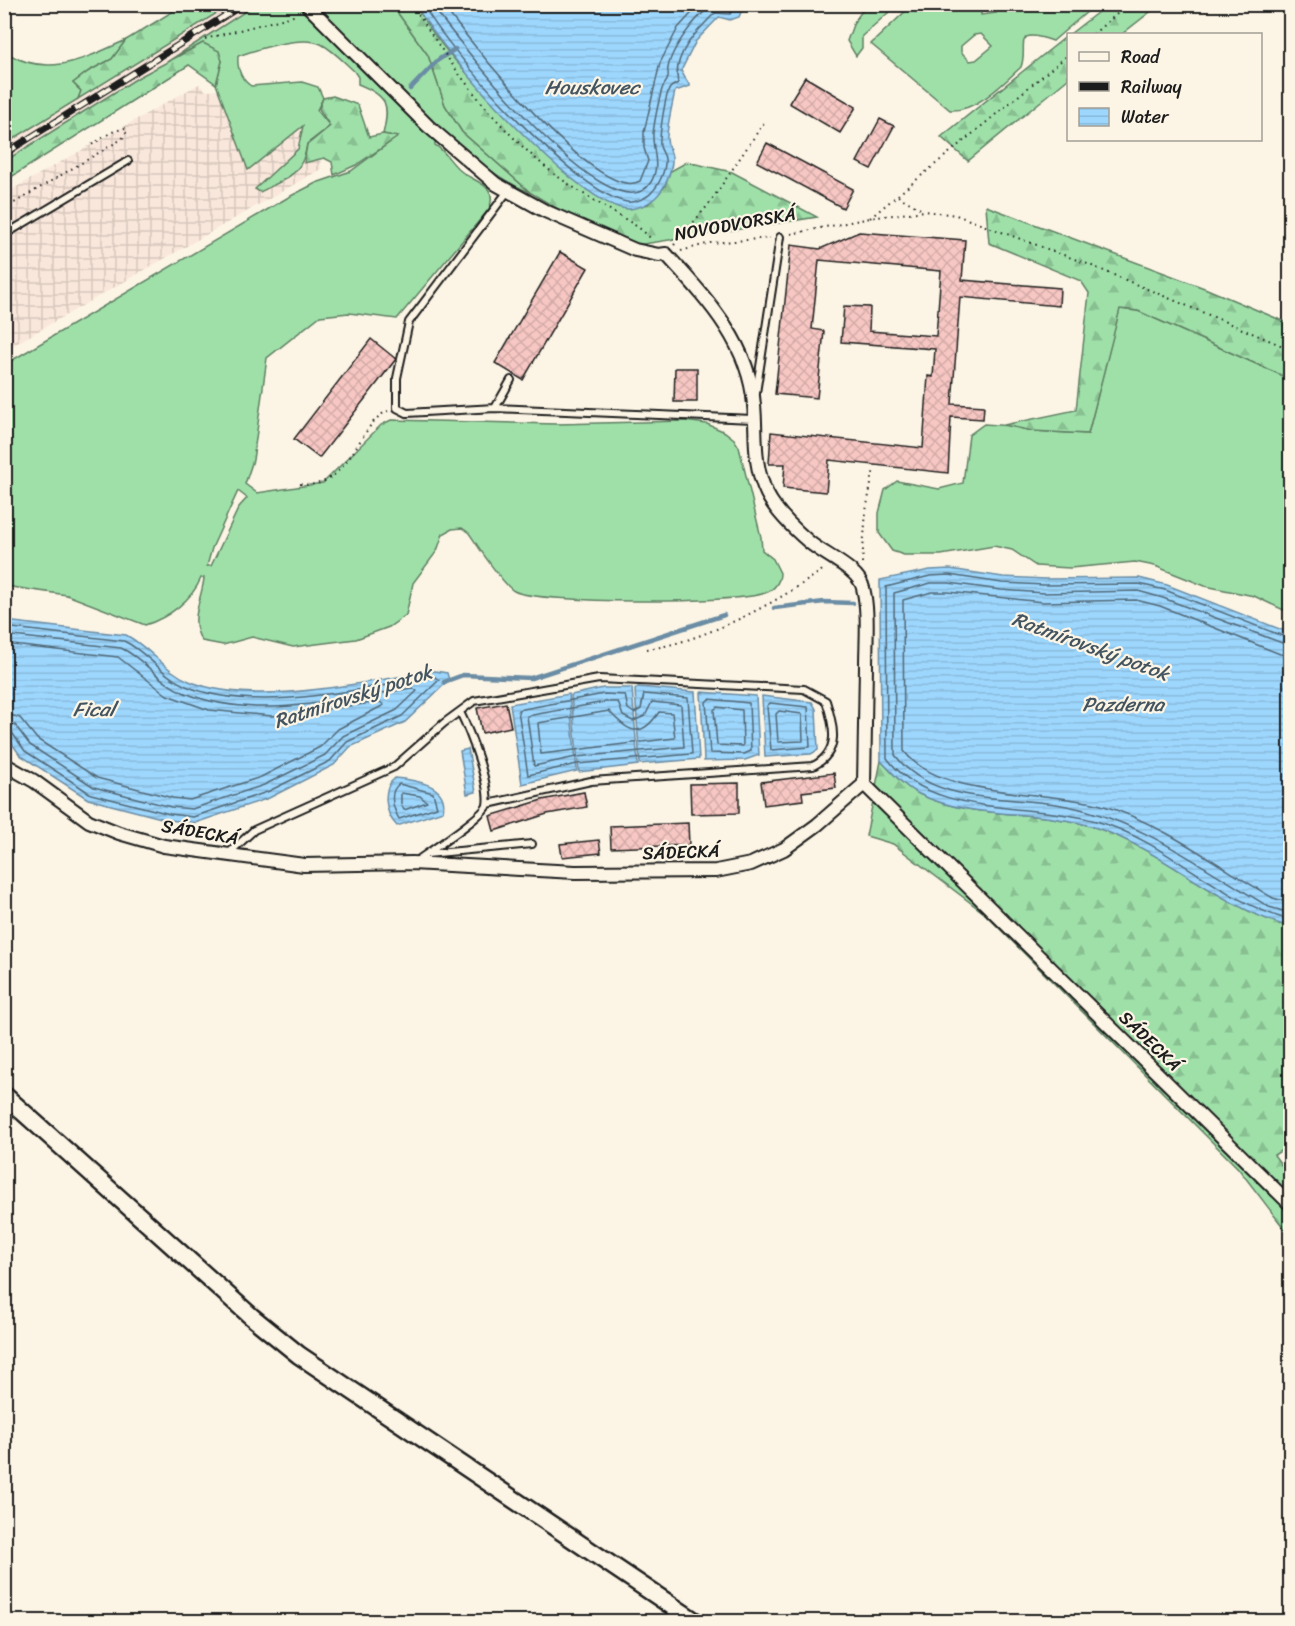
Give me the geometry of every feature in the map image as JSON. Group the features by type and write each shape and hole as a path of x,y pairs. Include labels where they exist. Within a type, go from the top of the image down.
{"main road":[{"path":"4,1095 252,1317 299,1355 696,1622"}],"street":[{"path":"309,8 428,126 496,184 545,211 635,250 663,255"},
{"name":"NOVODVORSKÁ","path":"663,255 714,306 731,331 748,374 758,463 767,495 789,523 834,561 854,572 863,586"},
{"path":"863,586 866,634 864,784"},
{"name":"SÁDECKÁ","path":"4,764 34,781 89,821 164,846 304,865 412,863 575,872 716,872 752,864 784,849 817,825 864,784 1290,1204"}],"lane":[{"path":"4,235 128,161"},
{"path":"508,191 410,322 397,378 397,408 407,413 495,408 754,412 780,237"},
{"path":"495,408 511,380"},
{"path":"227,856 254,830 394,767 474,701 599,679 804,689 826,701 831,714 835,740 831,752 825,761 813,766 591,781 488,804"},
{"path":"412,863 484,812 488,804 477,750 460,712"},
{"path":"427,854 532,844"}],"path":[{"path":"412,4 445,56 511,134 541,163 572,187 640,229 651,238 663,255 709,204 765,121"},
{"path":"1094,33 1129,4"},
{"path":"205,39 309,8"},
{"name":"NOVODVORSKÁ","path":"870,218 1067,56"},
{"path":"4,209 122,139 127,131 125,128 112,132 88,147"},
{"path":"898,196 924,211"},
{"name":"NOVODVORSKÁ","path":"663,255 710,243 780,237 870,218 924,211 956,215 986,224 1290,349"},
{"path":"300,484 320,483 330,477 356,451 381,414 397,408"},
{"path":"863,586 866,511 874,468"},
{"path":"647,649 669,646 729,621 795,588 834,561"}],"shaded area":[{"path":"222,5 266,5 5,168 5,140"},
{"path":"199,84 206,91 315,88 321,169 5,350 4,194"}],"green space":[{"path":"867,4 897,5 862,36 862,48 856,56 847,41 854,22"},
{"path":"913,4 987,5 981,9 981,15 996,13 999,10 996,5 1095,5 1053,41 1040,37 1026,37 1021,67 988,96 970,107 960,109 950,110 871,44","holes":["981,34 993,46 976,60 970,61 961,52 961,46 974,35"]},
{"path":"1107,4 1159,5 1123,33 1071,33"},
{"path":"183,5 230,5 78,99 81,91 73,83 89,71 112,59 126,40"},
{"path":"255,5 299,5 435,139 435,145 458,169 484,186 491,195 489,209 397,319 349,313 320,316 267,358 253,460 245,484 257,493 323,483 381,425 391,420 557,424 684,421 707,424 725,432 734,439 739,447 761,537 762,550 773,559 780,573 776,585 765,593 747,597 679,601 596,600 530,595 514,591 503,581 469,533 462,528 452,529 443,534 437,551 413,583 406,615 389,627 356,639 293,647 252,637 223,645 202,641 196,626 196,618 204,578 201,578 192,594 178,607 162,618 145,625 67,595 5,586 4,365 287,198 316,183 351,171 397,137 383,134 386,109 381,97 358,84 358,77 354,71 321,44 292,42 238,56 240,73 251,86 302,82 318,87 323,98 317,110 330,126 307,144 301,163 291,175 260,192 255,189 298,149 303,126 248,170 216,84 222,61 203,43 167,62","holes":["238,491 247,498 239,507 211,566 207,566 212,548"]},
{"path":"313,5 392,5 428,55 445,105 462,132 531,193 498,176 469,154 363,56"},
{"path":"392,5 416,5 434,34 456,62 483,89 542,141 629,209 648,204 665,186 669,172 687,162 732,172 817,217 637,245 580,222 531,193 462,132 445,105 428,55"},
{"path":"1067,36 1067,80 968,161 941,137"},
{"path":"126,40 112,59 89,71 73,83 81,91 78,99 5,144 4,139 12,134 13,111 5,85 5,52 21,60 51,65 81,59"},
{"path":"203,43 219,51 222,61 216,84 189,65 5,181 5,161 139,77"},
{"path":"333,96 358,105 369,137 383,134 398,137 356,165 334,175 332,162 324,158 304,163 307,145 330,126 319,109 323,98"},
{"path":"986,206 1207,289 1290,324 1290,379 1138,311 1120,309 1088,434 1032,431 1004,425 1076,410 1089,293 1081,281 989,243"},
{"path":"1119,309 1138,311 1290,379 1290,613 1254,596 1205,586 1155,566 1135,562 1070,568 1036,566 1012,550 994,546 941,555 904,555 892,551 879,533 879,513 885,490 897,481 939,489 963,483 969,435 984,424 1012,426 1032,431 1088,434"},
{"path":"881,761 908,788 940,802 962,808 1075,822 1122,838 1240,907 1290,927 1290,1145 1274,1155 1290,1176 1290,1236 1238,1168 984,913 893,844 866,836"}],"water":[{"name":"Houskovec","path":"416,5 744,5 739,17 730,20 719,17 696,41 681,71 690,86 675,91 671,108 667,139 672,162 667,180 662,190 652,200 640,207 630,209 608,203 580,185 547,157 481,89 429,26"},
{"name":"Pazderna","path":"950,569 1003,577 1045,579 1139,578 1167,585 1290,633 1290,927 1240,907 1122,838 1075,822 962,808 940,802 908,788 881,761 880,580 930,570"},
{"name":"Fical","path":"5,621 126,635 164,665 189,681 216,689 246,693 311,690 435,671 447,673 449,680 405,722 350,747 334,765 269,798 195,823 169,820 88,799 20,755 5,734"},
{"path":"638,687 695,692 699,759 640,764 635,690"},
{"path":"603,688 632,688 638,765 579,772 571,695"},
{"path":"701,692 756,696 759,755 745,760 704,761"},
{"path":"569,694 577,771 522,784 510,704"},
{"path":"762,696 812,702 816,709 818,750 811,754 765,757"},
{"path":"468,749 476,792 467,794 460,751"},
{"path":"395,778 421,782 436,789 441,795 443,811 397,826 386,802 388,788"}],"building":[{"path":"805,77 856,107 840,133 789,103"},
{"path":"880,119 894,126 871,169 857,162"},
{"path":"767,143 853,189 843,208 757,162"},
{"path":"859,232 965,240 962,280 1060,288 1059,306 960,297 952,404 984,406 983,419 951,417 948,473 829,460 826,492 783,488 785,464 769,464 771,432 923,448 928,376 933,377 935,349 841,342 844,306 870,307 869,331 936,336 941,271 819,260 812,329 824,331 817,398 775,394 791,245 820,249"},
{"path":"560,252 588,268 523,380 495,363"},
{"path":"371,339 396,359 319,458 294,439"},
{"path":"675,368 697,368 697,402 674,402"},
{"path":"506,703 511,727 482,733 477,708"},
{"path":"834,773 836,788 802,792 803,800 764,805 761,782"},
{"path":"739,783 739,813 691,814 690,784"},
{"path":"584,792 587,807 547,814 494,831 490,816 542,800"},
{"path":"688,823 689,845 611,848 610,826"},
{"path":"599,840 601,853 562,857 560,844"}],"waterway":[{"path":"410,89 438,60 455,49"},
{"name":"Ratmírovský potok","path":"774,608 824,602 853,603"},
{"name":"Ratmírovský potok","path":"444,682 463,675 531,678 724,615"}],"railway":[{"path":"4,154 244,4"}]}
